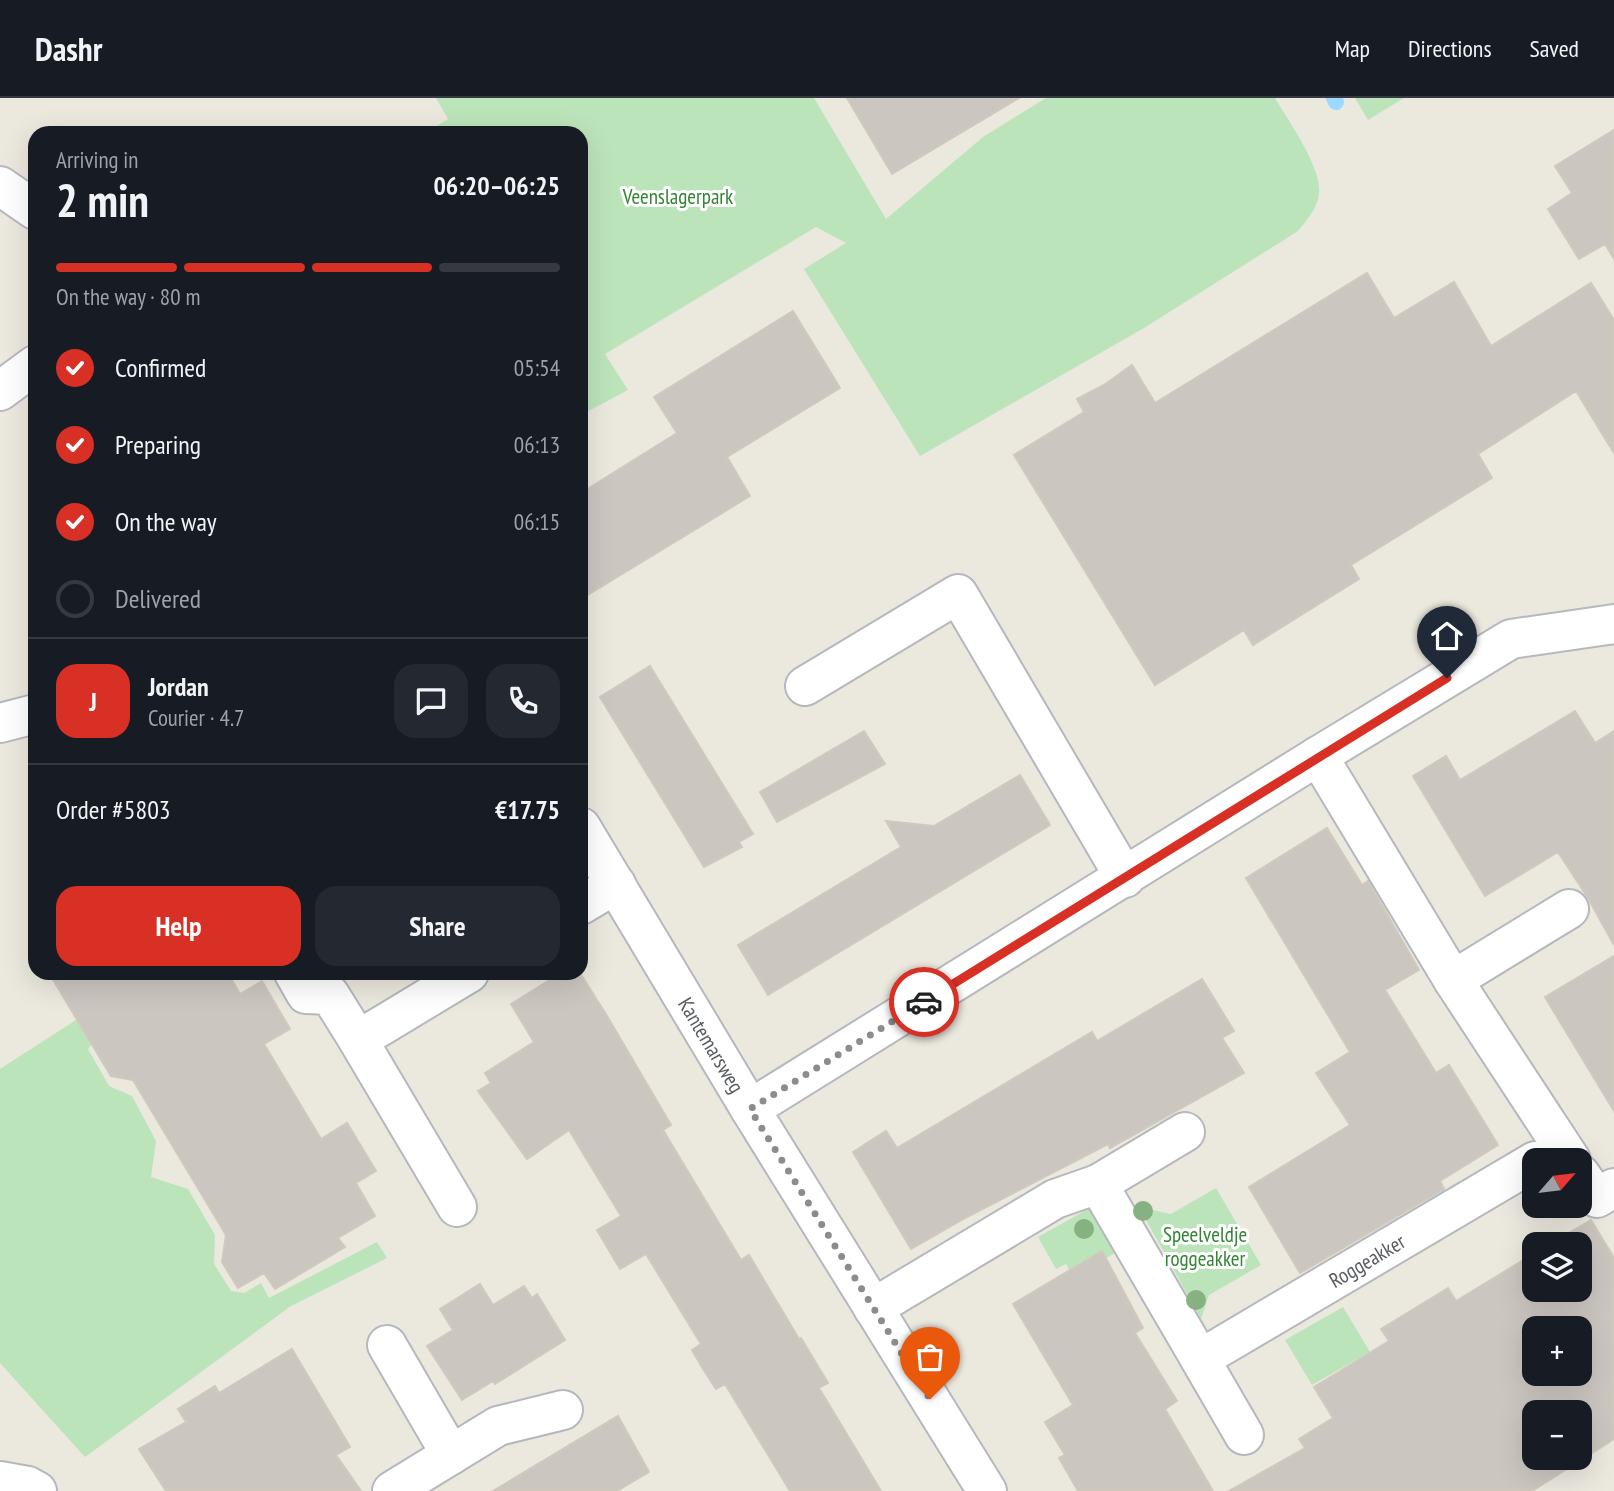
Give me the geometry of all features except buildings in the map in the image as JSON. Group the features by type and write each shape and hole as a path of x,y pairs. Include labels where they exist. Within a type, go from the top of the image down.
{"street":[{"path":"0,186 28,205"},
{"path":"0,391 28,370"},
{"path":"805,686 958,594 1125,878"},
{"path":"750,1109 1511,639 1614,624"},
{"path":"0,723 28,716"},
{"path":"1318,756 1550,1148"},
{"name":"Kantemarsweg","path":"588,838 750,1109 987,1491"},
{"path":"588,901 616,884"},
{"path":"1453,980 1569,909"},
{"path":"297,980 306,994 330,995 457,1207"},
{"path":"358,1041 458,980"},
{"path":"873,1308 1055,1199 1098,1184 1185,1132"},
{"name":"Roggeakker","path":"1200,1359 1522,1180"},
{"path":"1098,1184 1244,1435"},
{"path":"1592,1193 1597,1198 1614,1188"},
{"path":"387,1345 451,1455"},
{"path":"391,1491 498,1426 562,1410"},
{"path":"0,1481 27,1486 37,1491"}],"green space":[{"name":"Veenslagerpark","path":"436,98 814,98 886,219 983,137 1046,98 1275,98 1310,158 1319,183 1319,193 1314,209 1298,231 1144,328 920,456 804,269 846,243 816,227 605,354 628,390 588,411 588,126 436,126 448,119"},
{"path":"1355,98 1404,98 1368,120"},
{"path":"138,980 143,980 88,1049 109,1086 132,1096 156,1141 151,1177 188,1189 215,1235 214,1264 231,1291 244,1293 261,1283 269,1298 377,1242 387,1258 291,1306 85,1457 0,1363 0,1069"},
{"name":"Speelveldje roggeakker","path":"1216,1188 1261,1265 1209,1295 1201,1319 1139,1207 1171,1214"},
{"path":"1090,1208 1115,1253 1073,1277 1066,1264 1056,1269 1038,1237"},
{"path":"1343,1307 1370,1352 1312,1385 1285,1340"}],"waterway":[{"path":"1334,98 1336,102"}],"way so far":[{"path":"924,1002 750,1109 930,1399"}],"route":[{"path":"924,1002 1447,678"}]}
